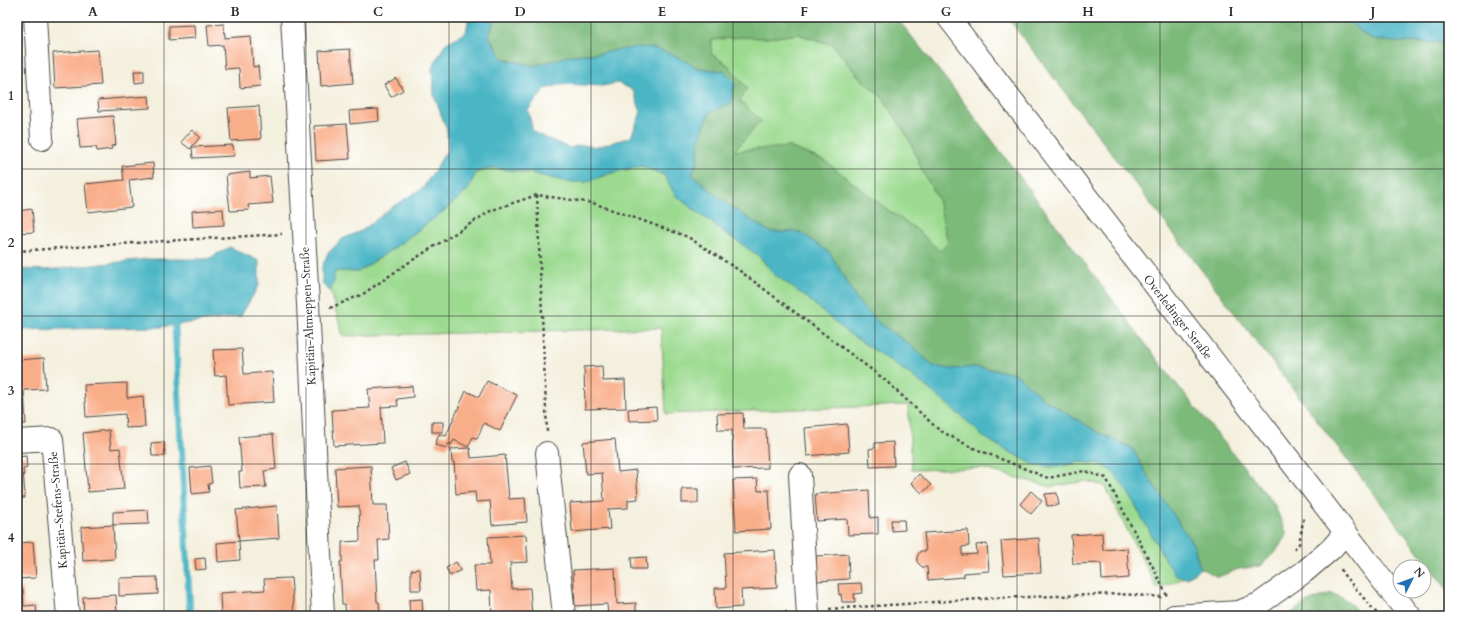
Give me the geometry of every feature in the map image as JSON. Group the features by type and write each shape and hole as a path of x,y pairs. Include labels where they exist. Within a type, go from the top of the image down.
{"street":[{"path":"35,17 42,139"},
{"name":"Kapitän-Altmeppen-Straße","path":"292,17 323,616"},
{"name":"Overledinger Straße","path":"948,17 1410,616"},
{"name":"Kapitän-Stefens-Straße","path":"17,441 52,439 68,616"},
{"path":"547,453 564,616"},
{"path":"800,475 808,613"},
{"path":"1174,616 1239,612 1259,604 1304,572 1331,549 1345,533"}],"path":[{"path":"537,196 547,453"},
{"path":"308,304 328,309 363,294 408,263 492,210 537,196 593,203 688,237 740,271 884,380 939,430 971,447 1048,478 1084,471 1106,478 1168,598 1120,594 995,598 808,613 719,616"},
{"path":"17,251 165,240 304,233"},
{"path":"1291,554 1298,544 1305,514"}],"green space":[{"path":"489,17 896,17 952,87 1166,371 1274,504 1287,534 1277,550 1261,566 1238,569 1218,577 1200,568 1194,546 1146,473 1132,448 1099,433 1043,399 1015,373 975,367 951,369 933,366 913,347 880,324 858,302 830,253 800,232 770,232 717,196 692,174 697,163 699,139 724,71 698,68 676,56 601,53 572,55 535,66 503,59 489,36 493,23","holes":["798,34 833,45 859,77 884,99 910,141 922,170 938,199 948,243 940,251 916,229 889,211 825,161 789,147 734,151 761,121 740,101 747,88 727,64 711,54 712,40 741,37 767,38"]},
{"path":"1007,17 1345,17 1358,30 1371,38 1390,42 1429,42 1449,44 1449,592 1432,570 1432,559 1424,559"},
{"path":"798,34 833,45 859,77 884,99 910,141 922,170 938,199 948,243 940,252 916,229 889,211 825,161 789,147 734,151 740,101 746,88 727,64 711,54 712,40 741,37 767,38"},
{"path":"641,166 664,175 676,196 759,256 774,274 806,297 848,333 923,384 966,420 982,436 1037,466 1059,467 1079,462 1101,464 1114,473 1128,492 1166,561 1176,576 1184,578 1157,589 1105,486 1086,481 1051,487 981,468 912,470 908,405 666,414 661,328 343,336 330,291 334,281 334,271 358,272 394,248 440,214 468,190 476,173 495,168 586,182 611,173"},
{"path":"1332,593 1348,601 1361,616 1288,616 1305,603"}],"water":[{"path":"467,17 489,17 493,23 489,36 503,59 535,66 572,55 601,53 636,47 653,48 676,56 698,68 724,71 735,82 731,103 710,112 699,139 697,163 692,174 717,196 770,232 800,232 830,253 858,302 880,324 913,347 933,366 951,369 975,367 1015,373 1043,399 1099,433 1132,448 1146,473 1194,546 1200,568 1187,578 1176,576 1166,561 1128,492 1114,473 1101,464 1079,462 1059,467 1037,466 982,436 966,420 923,384 848,333 806,297 774,274 759,256 676,196 664,175 641,166 611,173 586,182 566,182 528,172 495,168 476,172 468,190 440,214 394,248 358,272 335,271 334,281 330,291 322,284 322,267 328,253 342,239 363,230 392,207 423,188 448,149 447,131 434,95 432,68 445,44 466,32 468,22","holes":["618,83 633,90 641,112 631,137 597,147 583,145 569,148 533,132 528,110 545,89 562,84 602,86"]},
{"path":"1345,17 1449,17 1449,44 1429,42 1390,42 1371,38"},
{"path":"230,247 259,261 259,285 241,316 161,327 17,330 17,269 46,270 147,259 208,259"}],"building":[{"path":"315,17 348,17 348,20 315,22"},
{"path":"224,24 225,38 251,36 253,67 258,66 260,86 240,88 239,68 225,69 223,45 209,46 207,25"},
{"path":"194,25 195,38 169,40 169,26"},
{"path":"350,49 353,83 321,86 319,51"},
{"path":"98,50 101,85 55,88 53,53"},
{"path":"134,71 144,71 144,82 135,83"},
{"path":"396,78 403,90 391,97 384,85"},
{"path":"149,96 150,108 99,111 98,100"},
{"path":"259,106 261,139 231,141 228,108"},
{"path":"378,109 379,121 350,124 349,111"},
{"path":"113,116 116,145 111,146 112,149 97,151 96,147 80,148 77,119"},
{"path":"347,124 350,159 316,161 314,126"},
{"path":"192,130 200,137 190,149 181,142"},
{"path":"233,145 234,156 193,158 192,147"},
{"path":"153,163 154,177 129,180 132,207 88,212 85,184 124,180 122,166"},
{"path":"250,172 250,178 270,176 273,203 248,205 249,210 230,211 226,175"},
{"path":"32,209 34,232 17,233 17,211"},
{"path":"223,209 224,225 193,227 192,211"},
{"path":"242,349 244,374 272,372 274,402 228,405 226,375 215,376 213,350"},
{"path":"44,358 46,389 24,390 26,424 17,424 17,382 19,382 18,360"},
{"path":"602,366 603,381 625,380 626,408 585,409 584,367"},
{"path":"487,381 517,395 500,431 484,423 477,439 473,437 468,447 454,440 451,445 449,443 447,448 435,445 439,434 446,436 466,391 479,397"},
{"path":"127,383 127,398 143,396 145,427 126,428 125,414 86,417 84,385"},
{"path":"412,386 413,397 397,399 398,406 381,407 383,443 334,446 332,410 370,408 368,389"},
{"path":"656,407 657,420 629,421 628,409"},
{"path":"743,413 744,429 766,429 768,468 733,469 732,430 718,430 717,414"},
{"path":"432,422 443,422 443,432 432,432"},
{"path":"847,424 849,452 807,456 805,428"},
{"path":"109,430 111,449 120,448 124,489 88,492 83,433"},
{"path":"273,434 276,469 264,471 266,487 240,488 239,472 242,472 239,437"},
{"path":"615,439 618,472 636,470 638,499 628,500 628,508 608,509 610,529 572,532 570,503 604,501 602,473 586,474 583,442"},
{"path":"164,442 165,456 152,456 151,443"},
{"path":"893,442 894,466 870,467 869,449 875,448 875,443"},
{"path":"470,448 471,458 505,455 509,499 525,498 527,522 492,525 490,501 476,502 475,492 456,494 454,462 452,462 451,449"},
{"path":"26,456 27,468 23,469 25,498 17,498 17,457"},
{"path":"405,462 410,474 396,480 391,468"},
{"path":"210,466 212,483 208,484 209,492 192,494 190,468"},
{"path":"371,466 373,505 387,505 389,539 378,540 379,560 375,560 377,602 379,602 380,616 346,616 345,604 342,604 340,562 342,562 342,542 360,541 359,506 337,507 335,468"},
{"path":"919,474 931,485 922,493 911,483"},
{"path":"757,479 758,491 769,490 771,529 736,531 733,480"},
{"path":"682,489 698,489 698,503 682,503"},
{"path":"869,490 870,518 878,517 878,534 848,535 847,519 817,521 815,494"},
{"path":"1031,491 1042,501 1031,514 1020,504"},
{"path":"1057,493 1059,505 1047,506 1045,494"},
{"path":"277,506 279,538 239,541 236,510"},
{"path":"148,510 149,524 113,525 113,512"},
{"path":"891,520 904,520 905,530 892,531"},
{"path":"113,525 115,559 83,561 81,527"},
{"path":"968,530 969,546 962,547 962,555 977,554 976,545 987,544 989,571 964,573 964,577 928,580 927,567 922,567 917,562 917,557 920,551 926,551 924,533"},
{"path":"1102,533 1103,550 1127,548 1129,578 1102,580 1101,563 1073,564 1071,535"},
{"path":"526,535 528,562 510,563 512,589 530,588 532,616 492,616 491,590 476,591 474,565 490,565 488,537"},
{"path":"1039,538 1041,573 1004,575 1001,541"},
{"path":"239,541 240,560 218,562 217,543"},
{"path":"33,542 36,578 17,579 17,543"},
{"path":"775,550 777,588 741,590 742,607 716,609 715,588 726,588 724,553"},
{"path":"848,554 849,579 817,581 816,556"},
{"path":"646,557 647,569 632,569 631,558"},
{"path":"205,558 206,569 196,570 195,559"},
{"path":"456,562 461,570 450,576 446,568"},
{"path":"615,568 617,604 636,603 636,616 608,616 607,604 575,606 573,570"},
{"path":"420,569 421,590 411,590 411,570"},
{"path":"157,577 158,594 119,596 119,578"},
{"path":"291,578 294,612 270,614 270,616 221,616 220,593 265,590 264,579"},
{"path":"861,583 862,593 854,594 855,602 842,602 841,594 839,595 838,584"},
{"path":"17,589 23,589 24,606 36,605 37,616 17,616"},
{"path":"116,595 117,616 84,616 83,597"},
{"path":"422,599 423,616 410,616 409,600"}],"waterway":[{"path":"175,325 190,616"}]}
